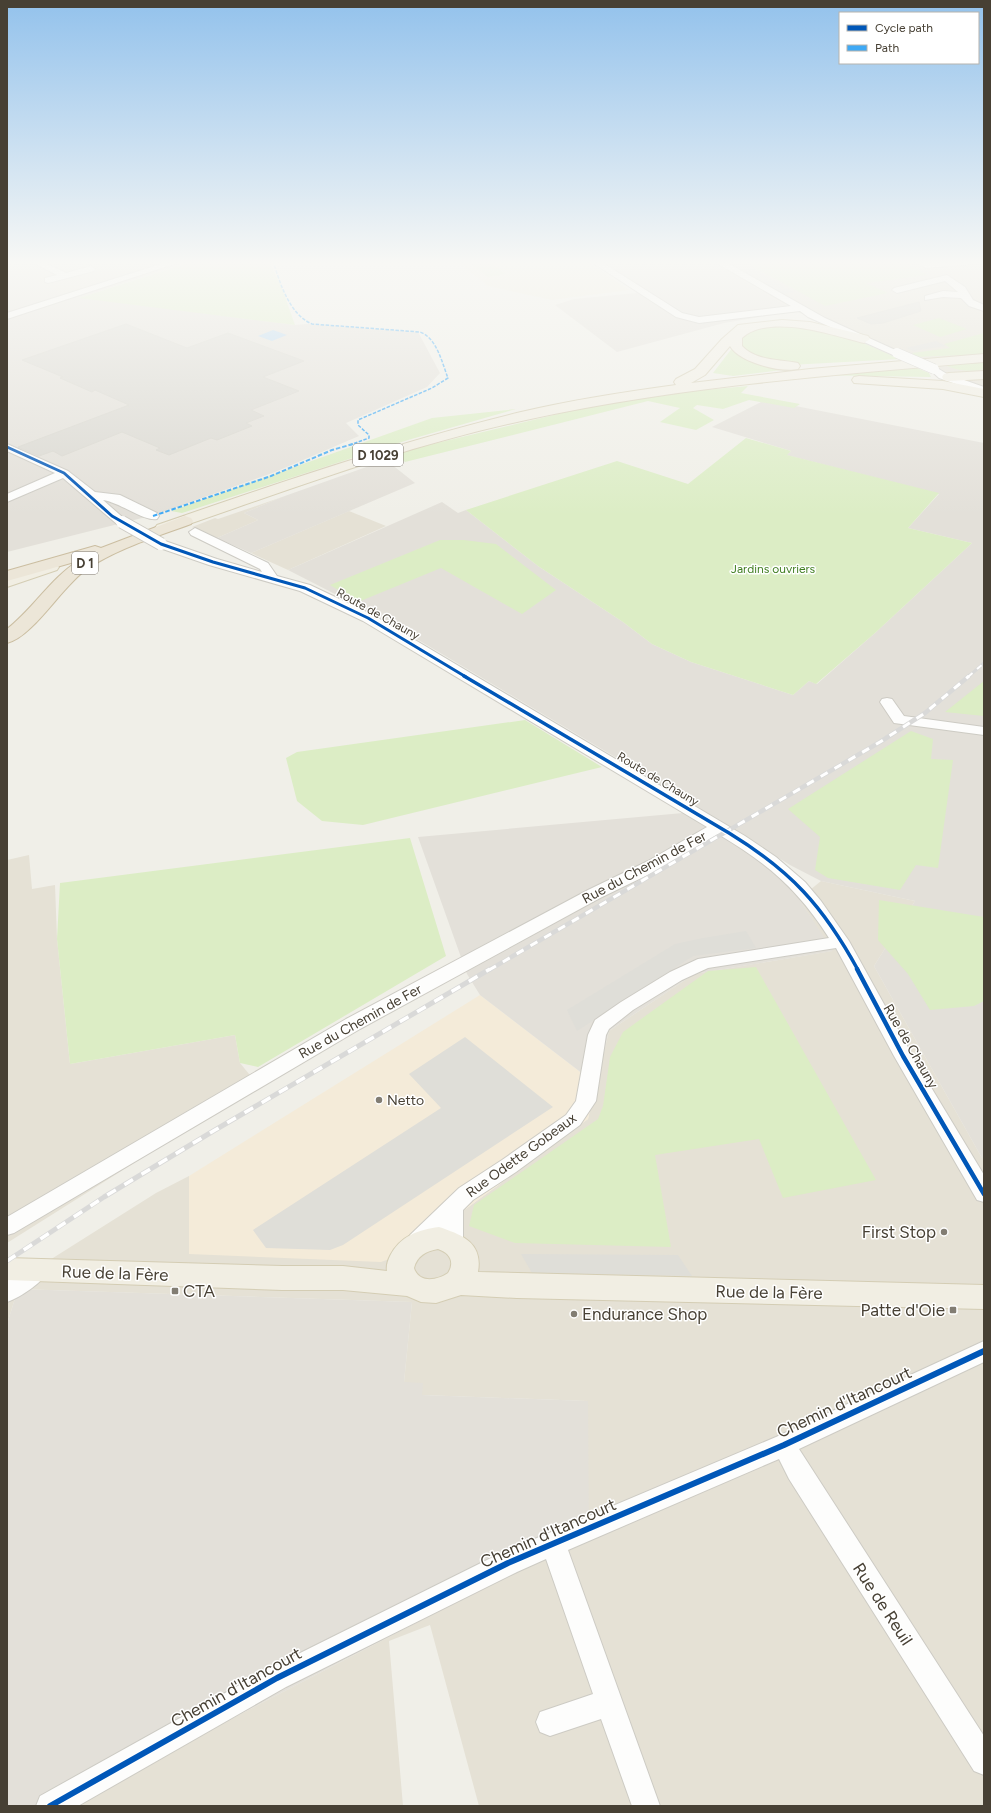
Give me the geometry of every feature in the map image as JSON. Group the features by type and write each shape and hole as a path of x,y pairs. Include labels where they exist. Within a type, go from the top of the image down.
{"highway":[{"name":"D 1","path":"7,638 36,612 82,566 108,552 190,527"},
{"name":"D 1","path":"7,576 111,546"}],"main road":[{"path":"625,396 668,386 694,377 707,367 725,346"},
{"path":"737,346 746,355 776,364 800,366 984,354"},
{"name":"D 1029","path":"7,582 111,546 190,527 401,448 523,416 625,396 755,377 984,358"},
{"path":"688,386 772,380 930,381 938,380 944,374 984,375"},
{"path":"874,380 944,385 984,392"},
{"path":"439,1238 458,1262 449,1288 435,1291 420,1289 406,1274 406,1250 418,1241 439,1238"},
{"name":"Rue de la Fère","path":"458,1262 521,1288 554,1286 984,1297"},
{"name":"Rue de la Fère","path":"7,1269 282,1278 343,1278 406,1274"}],"street":[{"path":"880,346 984,392"},
{"path":"944,374 984,387"},
{"name":"Route de Chauny","path":"7,447 64,473 112,516 161,544 213,562 305,588 368,618 723,829"},
{"path":"7,498 64,473"},
{"path":"89,495 107,495 153,516"},
{"path":"190,527 264,566 273,578"},
{"path":"887,702 899,720 984,731"},
{"name":"Rue de Chauny","path":"723,829 757,851 794,881 824,917 840,942 912,1073 964,1158 984,1194"},
{"name":"Rue du Chemin de Fer","path":"7,1227 353,1024 594,894 723,829"},
{"name":"Rue Odette Gobeaux","path":"418,1241 466,1194 573,1120 581,1110 586,1100 597,1035 602,1025 618,1013 676,976 704,963 840,942"},
{"name":"Rue Odette Gobeaux","path":"453,1207 451,1224 458,1262"},
{"path":"7,1292 38,1270"},
{"name":"Chemin d'Itancourt","path":"50,1806 277,1678 508,1563 784,1444 984,1351"},
{"name":"Rue de Reuil","path":"784,1444 798,1471 984,1761"},
{"path":"552,1544 610,1702 646,1806"},
{"path":"550,1722 610,1702"}],"shaded area":[{"path":"7,346 425,346 440,373 427,387 346,423 359,436 275,472 154,515 7,552"},
{"path":"609,346 641,346 617,352"},
{"path":"874,346 984,346 984,394"},
{"path":"916,346 946,346 913,351 906,348"},
{"path":"765,400 984,443 984,1158 982,1158 874,966 915,901 821,881 790,865 632,767 376,615 288,570 442,502 458,513 466,510 538,566 623,622 652,644 691,662 793,695 809,681 817,684 875,633 972,543 908,528 939,494 786,455 791,451 712,427"},
{"path":"386,460 415,483 251,553 217,538 258,520 244,513 282,497"},
{"path":"282,497 244,513 258,520 217,538 192,527 215,518 218,519"},
{"path":"349,511 386,526 288,570 251,553"},
{"path":"683,813 744,848 784,881 799,899 833,951 694,974 609,1031 596,1084 480,995 467,974 418,837"},
{"path":"29,855 32,889 55,885 57,939 70,1064 235,1035 240,1063 258,1085 7,1243 7,860"},
{"path":"821,881 915,901 874,966 982,1158 984,1158 984,1806 479,1806 430,1625 389,1641 403,1806 69,1806 106,1784 529,1564 588,1401 422,1395 404,1382 412,1302 18,1289 7,1324 7,1287 156,1193 189,1176 189,1254 463,1211 588,1119 609,1031 694,974 832,951 799,899"},
{"path":"746,931 756,948 693,956 577,1031 567,1010 675,944"},
{"path":"480,995 596,1084 588,1119 463,1211 464,1233 381,1262 189,1254 189,1176"},
{"path":"465,1037 553,1107 343,1245 330,1250 266,1248 253,1230 441,1108 409,1074"},
{"path":"521,1254 678,1255 692,1276 532,1273"},
{"path":"18,1289 412,1302 404,1382 423,1383 422,1395 588,1401 589,1539 529,1564 106,1784 69,1806 7,1806 7,1324"}],"green space":[{"path":"740,346 870,346 900,359 790,365 752,356"},
{"path":"946,346 984,346 984,354 916,357 911,355 913,354 912,353 950,348"},
{"path":"733,347 745,359 771,365 797,368 733,376 713,373"},
{"path":"984,360 984,369 973,371 952,368 942,364"},
{"path":"912,366 929,373 931,377 807,375"},
{"path":"748,386 741,393 800,404 794,408 749,400 723,409 697,405 693,408 714,420 696,430 660,422 680,408 648,401 405,462 395,453 583,408 672,393"},
{"path":"516,409 408,440 182,513 171,511 432,418"},
{"name":"Jardins ouvriers","path":"746,438 791,451 787,455 939,493 908,528 972,543 875,633 816,684 809,681 793,695 691,662 652,644 623,622 538,566 466,510 617,461 688,484"},
{"path":"440,540 464,540 496,544 556,590 522,614 441,568 358,602 330,585"},
{"path":"984,681 984,716 945,712"},
{"path":"525,720 602,767 363,825 322,821 297,801 286,758 297,752"},
{"path":"911,731 933,739 931,759 953,760 938,868 916,865 900,890 828,878 815,870 820,837 788,809"},
{"path":"410,838 446,956 258,1067 240,1063 235,1035 70,1064 57,939 60,883"},
{"path":"879,900 984,917 984,1001 974,1006 930,1010 908,974 878,940"},
{"path":"756,967 876,1180 783,1198 759,1139 655,1155 671,1247 515,1243 469,1226 474,1205 598,1119 603,1106 610,1057 623,1032 708,971"}],"building":[{"path":"64,346 181,346 187,348 194,346 262,346 304,361 263,377 299,391 251,410 264,416 246,423 252,426 217,440 211,438 169,455 156,450 160,448 122,432 62,456 53,451 39,456 18,447 129,405 95,390 92,392 60,378 63,377 22,360"}],"railway":[{"path":"968,677 984,663"},
{"path":"489,970 880,742 925,713 969,676"},
{"path":"7,1261 104,1197 215,1130 490,969"}],"marked path":[{"path":"153,516 271,476 332,450 369,438 369,435 358,425 358,420 432,388 448,378 434,346"}],"cycle path":[{"path":"7,447 64,473 75,481 112,516 161,544 213,562 305,588 368,618 718,827 771,861 790,877 815,904 843,945 903,1056 984,1194"},
{"path":"50,1806 277,1678 508,1563 784,1445 984,1351"}],"place":[{"name":"Netto","path":"379,1100"},
{"name":"First Stop","path":"944,1232"},
{"name":"CTA","path":"175,1291"},
{"name":"Patte d'Oie","path":"953,1310"},
{"name":"Endurance Shop","path":"574,1314"}]}
